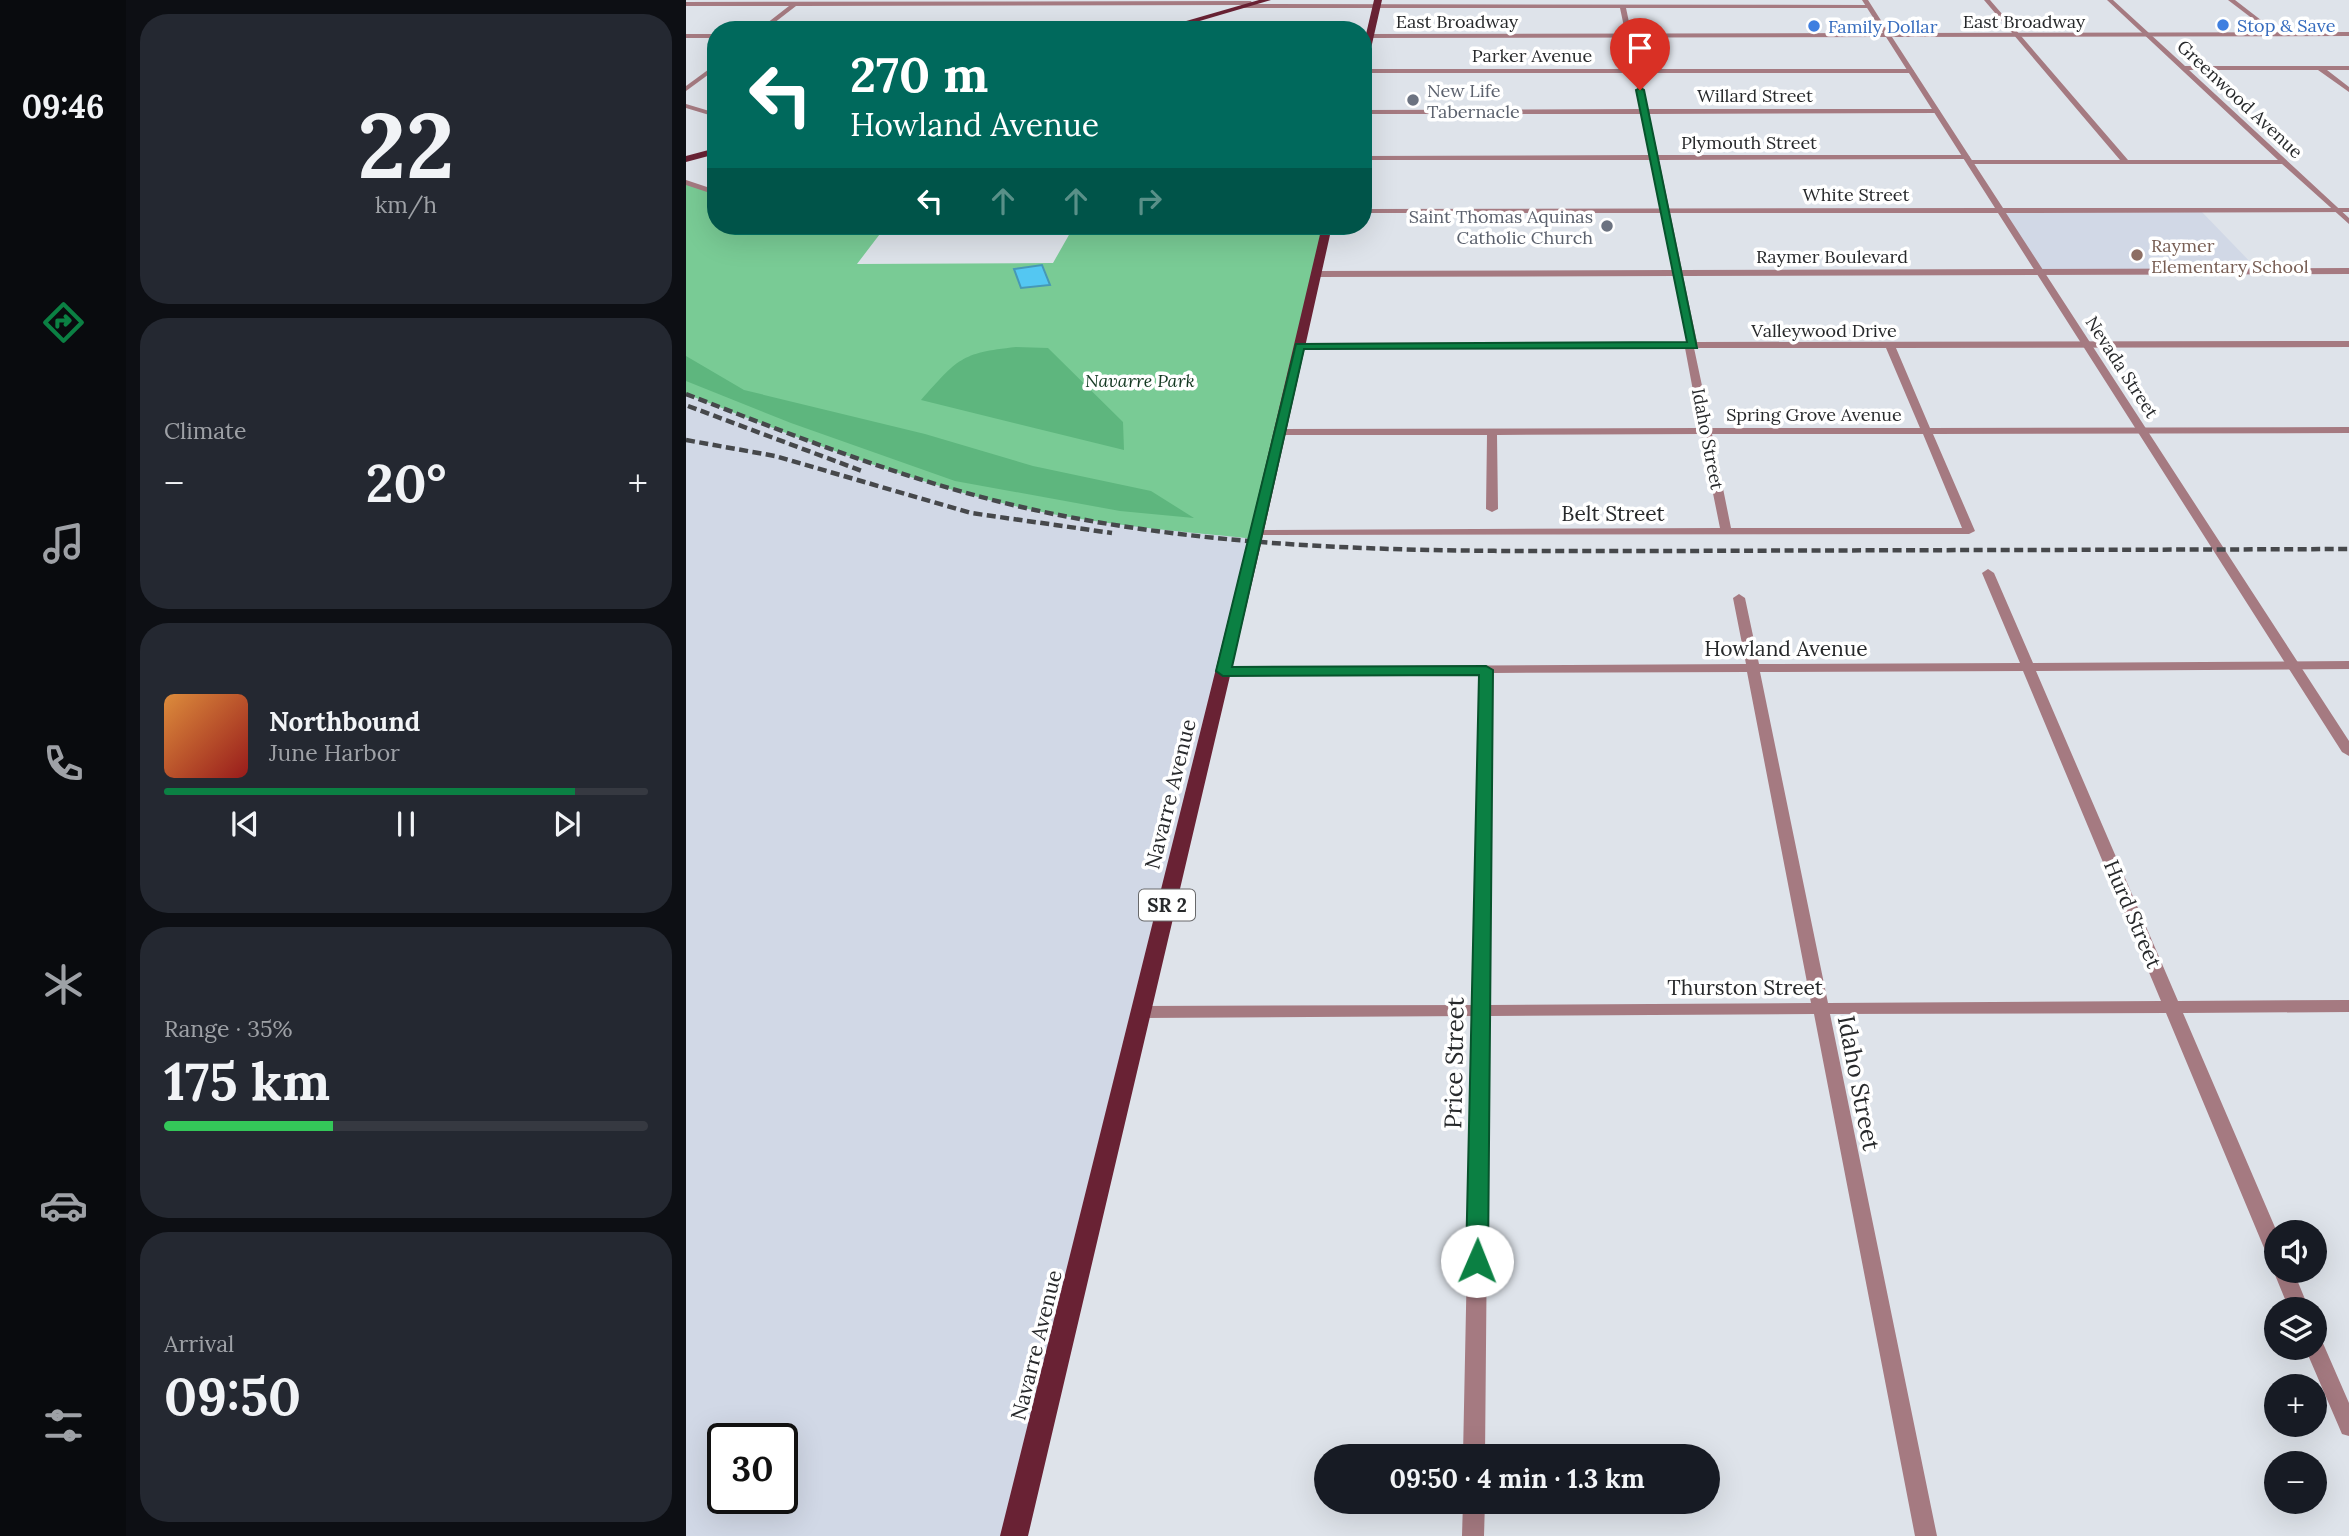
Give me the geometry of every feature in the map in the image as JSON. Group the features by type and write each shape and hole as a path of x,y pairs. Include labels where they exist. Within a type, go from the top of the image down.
{"main road":[{"path":"1191,21 1267,0"},
{"path":"1372,21 1378,3"},
{"path":"686,159 707,153"},
{"name":"Navarre Avenue","path":"1014,1536 1257,533 1325,235"}],"street":[{"path":"1987,0 2126,162"},
{"name":"Greenwood Avenue","path":"2110,0 2349,222"},
{"path":"2231,0 2276,34"},
{"path":"773,21 797,2"},
{"path":"686,4 1256,3"},
{"path":"1244,6 1378,3 1623,6 1867,3"},
{"name":"Nevada Street","path":"1867,3 2349,752"},
{"name":"Idaho Street","path":"1623,6 1667,210 1726,532"},
{"name":"East Broadway","path":"1372,36 2349,34"},
{"path":"686,36 707,36"},
{"path":"2183,68 2349,68"},
{"path":"2320,68 2349,90"},
{"name":"Parker Avenue","path":"1372,71 1911,71"},
{"path":"686,89 707,73"},
{"path":"686,106 707,112"},
{"name":"Willard Street","path":"1372,112 1936,110"},
{"name":"Plymouth Street","path":"1372,158 2284,162"},
{"path":"686,182 707,189"},
{"name":"White Street","path":"1372,211 2349,210"},
{"name":"Raymer Boulevard","path":"1316,274 2349,271"},
{"name":"Valleywood Drive","path":"1299,346 2349,344"},
{"path":"1890,345 1927,431"},
{"name":"Spring Grove Avenue","path":"1280,432 2349,430"},
{"name":"Belt Street","path":"1257,533 1969,531 1927,431"},
{"path":"1492,432 1493,509"},
{"name":"Hurd Street","path":"1988,573 2264,1224"},
{"name":"Idaho Street","path":"1739,598 1926,1536"},
{"name":"Howland Avenue","path":"1223,671 2349,665"},
{"name":"Price Street","path":"1474,1444 1486,670"},
{"name":"Thurston Street","path":"1141,1012 2349,1006"},
{"path":"2321,1360 2349,1427"},
{"path":"1473,1536 1474,1514"}],"shaded area":[{"name":"Raymer Elementary School","path":"2000,210 2200,210 2259,271 2040,272"},
{"path":"686,394 723,409 1073,517 1255,539 1014,1536 686,1536"}],"green space":[{"name":"Navarre Park","path":"686,182 707,190 707,235 879,235 857,264 1053,263 1069,235 1325,235 1255,539 1139,527 1023,508 895,472 686,394"},
{"path":"1016,347 1048,348 1123,422 1124,450 921,400 961,360 983,352"},
{"path":"686,356 744,390 925,434 1033,466 1151,491 1194,518 1120,511 955,481 791,423 686,381"}],"water":[{"path":"1042,265 1050,285 1021,288 1014,269"}],"railway":[{"path":"686,394 872,464 967,493 1064,516 1215,538 1367,548 1519,551 2349,549"},
{"path":"688,406 862,471"},
{"path":"686,440 775,456 971,513 1112,533"}],"place":[{"name":"Stop & Save","path":"2223,25"},
{"name":"Family Dollar","path":"1814,26"},
{"name":"New Life Tabernacle","path":"1413,100"},
{"name":"Saint Thomas Aquinas Catholic Church","path":"1607,226"},
{"name":"Raymer Elementary School","path":"2137,255"}],"route":[{"path":"1477,1261 1486,670 1223,671 1299,346 1693,345 1640,90"}]}
